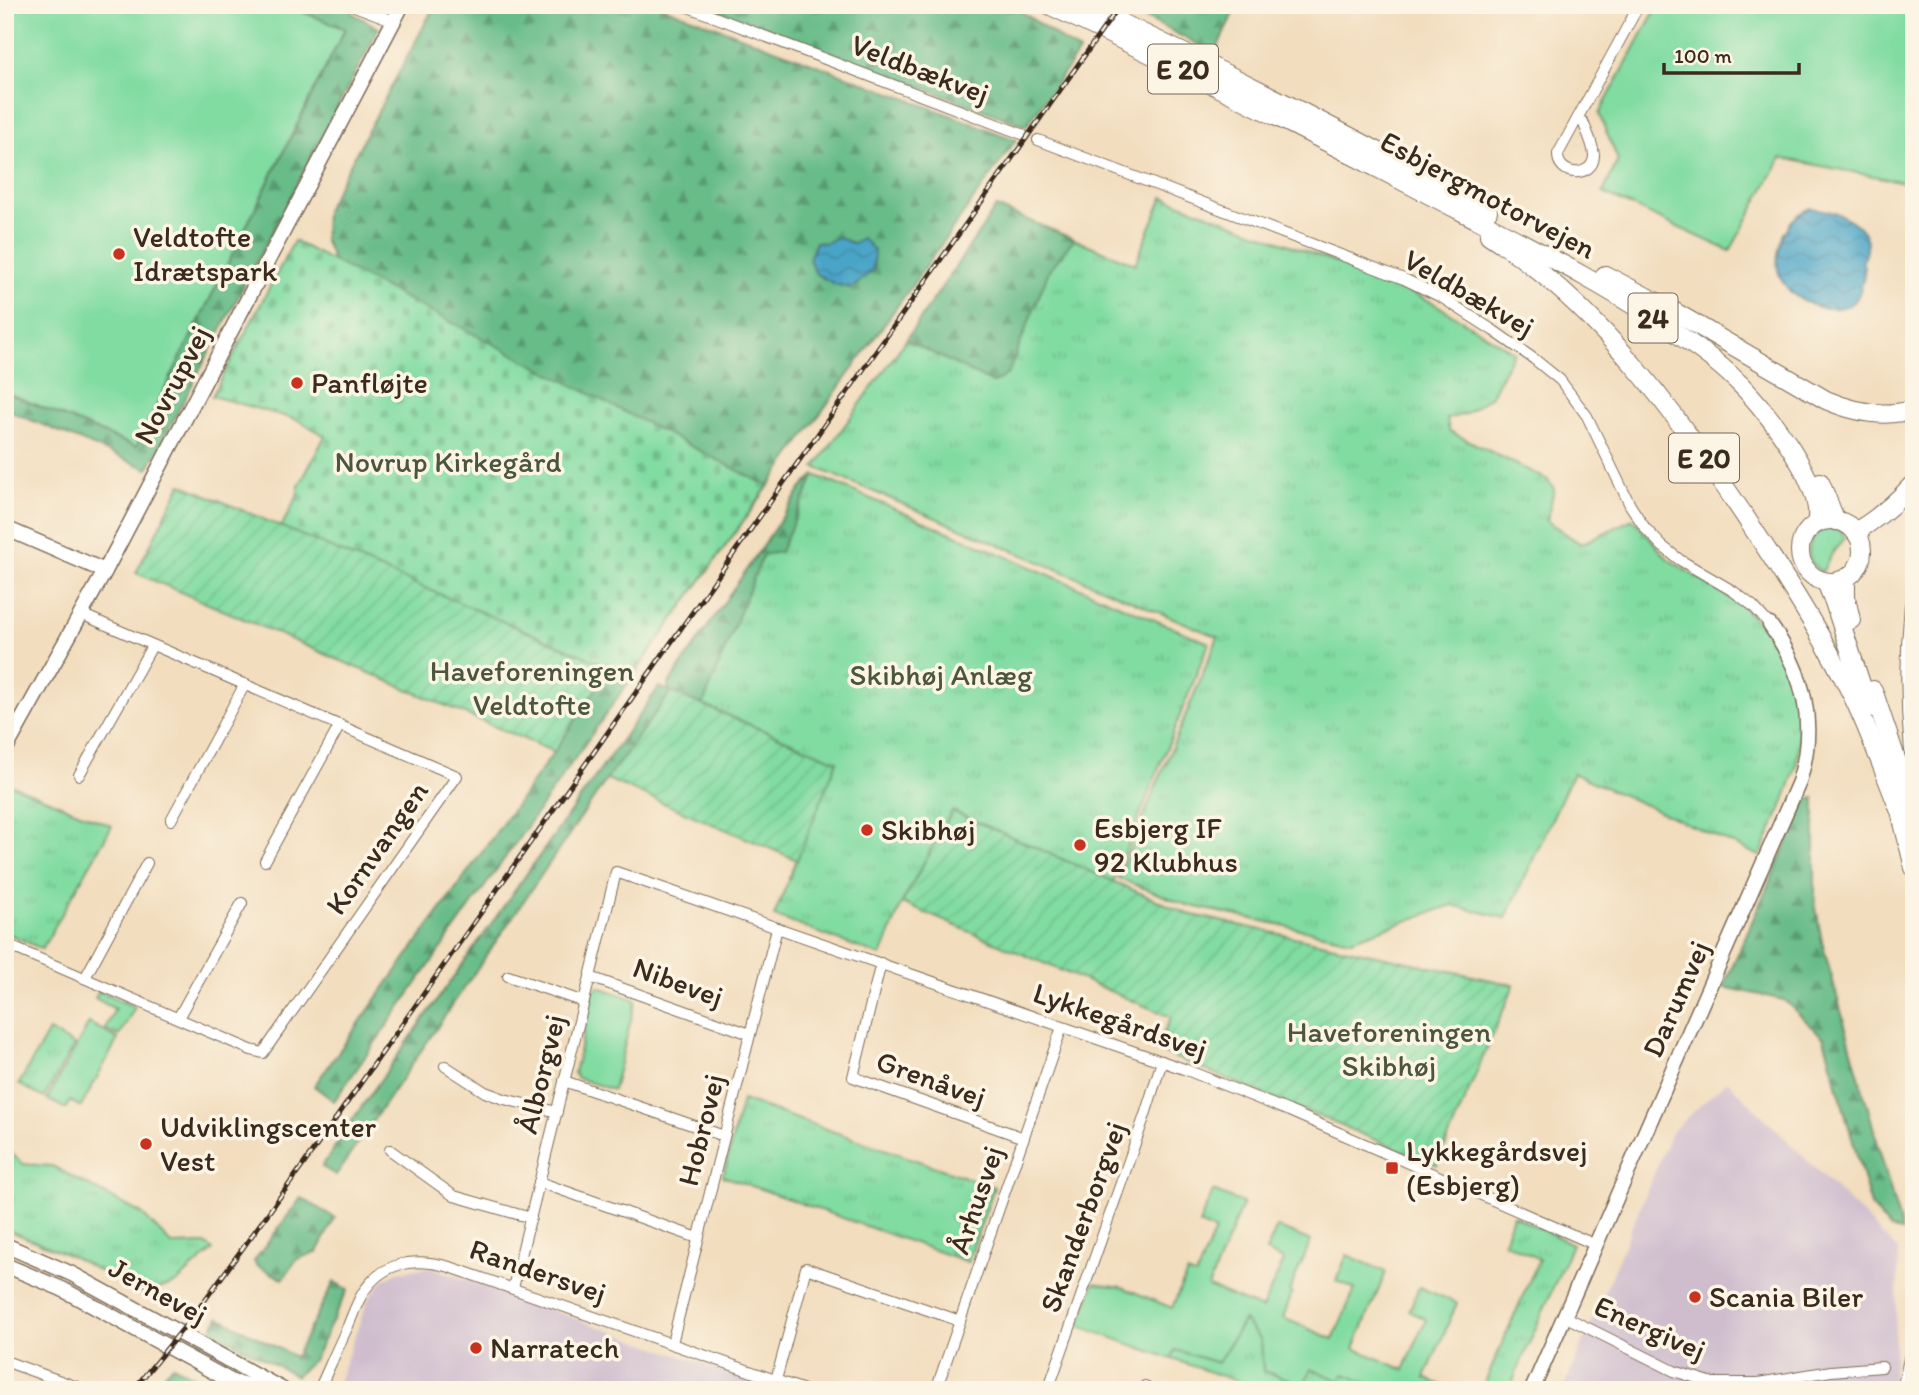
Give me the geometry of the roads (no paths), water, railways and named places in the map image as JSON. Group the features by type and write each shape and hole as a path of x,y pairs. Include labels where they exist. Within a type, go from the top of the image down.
{"highway":[{"name":"Esbjergmotorvejen","path":"1049,5 1201,78 1490,225 1656,320 1701,351 1740,383 1775,423 1809,483 1816,501 1816,524"},
{"name":"Esbjergmotorvejen","path":"1084,5 1175,48 1421,174 1605,275 1695,333 1745,374 1790,425 1806,453 1836,521"},
{"name":"E 20","path":"1412,186 1494,238 1565,294 1618,348 1664,404 1737,505 1824,643 1850,692 1906,813"},
{"path":"1605,275 1668,308 1826,400 1869,413 1891,414 1914,409"},
{"path":"1858,537 1914,483"},
{"path":"1858,537 1892,518 1914,497"},
{"path":"1816,524 1836,521 1850,527 1862,548 1857,569 1846,578 1826,582"},
{"name":"E 20","path":"1816,524 1804,536 1800,553 1805,569 1826,582 1835,602 1906,813"},
{"name":"E 20","path":"1846,578 1850,619 1902,776 1914,868"},
{"path":"1914,605 1909,663 1910,718 1914,750"},
{"path":"1906,1390 1914,1355"}],"street":[{"path":"352,5 394,21"},
{"name":"Novrupvej","path":"5,750 82,614 402,5"},
{"name":"Veldbækvej","path":"683,5 1022,134"},
{"path":"1577,120 1583,122 1594,153 1591,166 1575,173 1562,167 1558,154 1639,5"},
{"name":"Veldbækvej","path":"1038,140 1404,279 1441,297 1494,331 1560,380 1587,416 1630,505 1645,528 1680,560 1733,591 1770,625"},
{"path":"5,528 105,570"},
{"name":"Kornvangen","path":"5,944 263,1053 457,776 82,614"},
{"name":"Darumvej","path":"1532,1390 1802,774 1807,736 1805,701 1795,666 1770,625"},
{"path":"79,775 152,646"},
{"path":"171,820 246,684"},
{"path":"265,861 340,725"},
{"path":"85,978 148,863"},
{"name":"Lykkegårdsvej","path":"616,872 1162,1061 1289,1111 1595,1245"},
{"name":"Ålborgvej","path":"513,1288 616,872"},
{"path":"177,1018 242,903"},
{"name":"Hobrovej","path":"671,1343 777,928"},
{"name":"Grenåvej","path":"881,963 853,1077 1024,1138"},
{"path":"508,976 584,1002"},
{"name":"Nibevej","path":"590,977 750,1034"},
{"name":"Århusvej","path":"936,1390 1062,1027"},
{"name":"Skanderborgvej","path":"1048,1390 1162,1061"},
{"path":"445,1066 485,1092 557,1112"},
{"path":"564,1081 724,1136"},
{"path":"390,1150 454,1196 531,1218"},
{"path":"539,1182 698,1238"},
{"name":"Jernevej","path":"5,1245 72,1274 284,1390"},
{"name":"Randersvej","path":"319,1390 362,1294 380,1274 392,1267 417,1261 431,1262 513,1288 804,1390"},
{"name":"Jernevej","path":"5,1265 62,1289 247,1390"},
{"path":"776,1380 806,1268 960,1321"},
{"name":"Energivej","path":"1564,1316 1674,1371 1713,1382 1757,1386 1831,1371 1882,1367"},
{"path":"5,1361 85,1390"},
{"path":"231,1381 262,1390"}],"water":[{"path":"1810,208 1833,212 1862,230 1867,250 1862,263 1865,267 1862,286 1850,305 1829,308 1812,305 1790,291 1780,276 1777,260 1784,233 1793,220"},
{"path":"838,237 854,244 862,238 874,250 873,270 850,288 816,274 809,259 816,242 826,243"}],"railway":[{"path":"133,1390 194,1315 301,1168 1120,5"}],"place":[{"name":"Veldtofte Idrætspark","path":"119,254"},
{"name":"Panfløjte","path":"297,383"},
{"name":"Skibhøj","path":"867,830"},
{"name":"Esbjerg IF 92 Klubhus","path":"1080,845"},
{"name":"Udviklingscenter Vest","path":"146,1144"},
{"name":"Lykkegårdsvej (Esbjerg)","path":"1392,1168"},
{"name":"Scania Biler","path":"1695,1297"},
{"name":"Narratech","path":"476,1348"}],"park label":[{"name":"Novrup Kirkegård","path":"448,462"},
{"name":"Skibhøj Anlæg","path":"941,675"},
{"name":"Haveforeningen Veldtofte","path":"532,688"},
{"name":"Haveforeningen Skibhøj","path":"1389,1049"}]}
